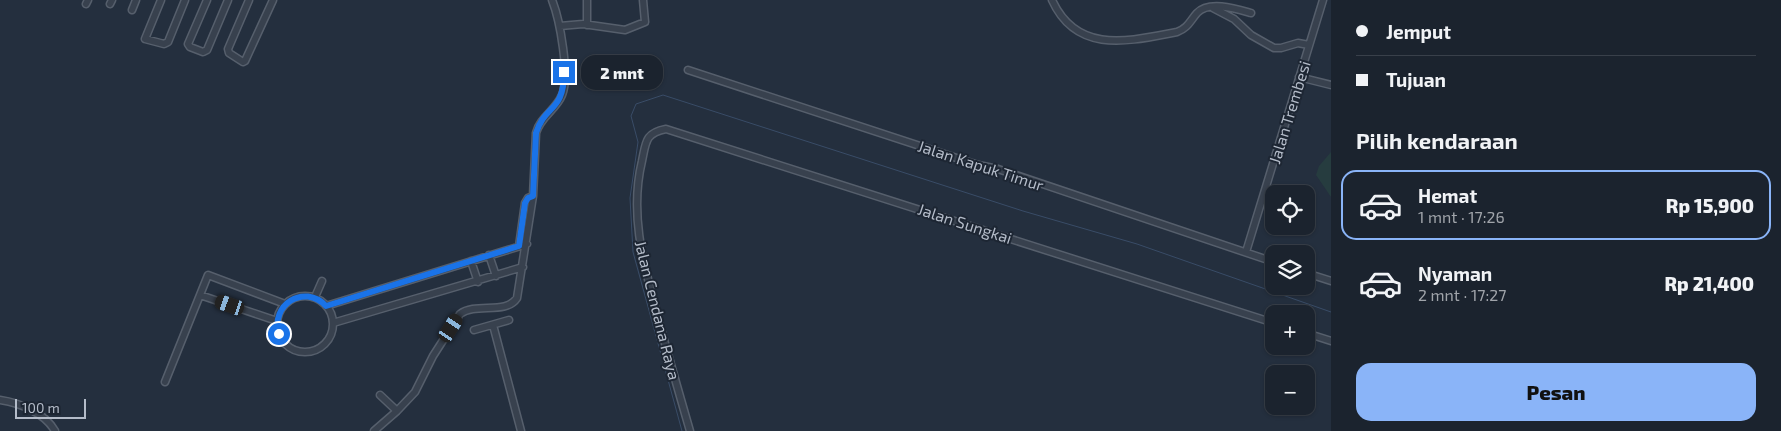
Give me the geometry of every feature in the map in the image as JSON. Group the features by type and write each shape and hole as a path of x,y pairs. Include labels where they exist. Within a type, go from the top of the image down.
{"street":[{"path":"132,10 136,0"},
{"path":"161,0 145,39 167,43 185,0"},
{"path":"208,0 188,44 190,48 203,52 207,50 228,0"},
{"path":"249,0 228,49 229,53 243,62 273,0"},
{"path":"374,431 397,411 418,386 433,356 460,314 468,310 508,305 514,302 519,291 533,196 536,133 539,125 563,94 563,55 560,26 552,0"},
{"path":"587,0 587,25"},
{"path":"560,26 587,25 625,30 643,24 645,19 643,0"},
{"path":"1052,0 1058,14 1067,25 1090,36 1112,42 1177,32 1185,28 1201,10 1222,7 1251,12"},
{"name":"Jalan Trembesi","path":"1246,252 1323,0"},
{"path":"1213,8 1274,48 1298,43 1310,45"},
{"name":"Jalan Kapuk Timur","path":"688,70 978,165 998,169 1168,228 1265,259"},
{"path":"1300,77 1331,85"},
{"name":"Jalan Sungkai","path":"655,131 666,128 1265,320"},
{"name":"Jalan Cendana Raya","path":"655,131 647,139 641,164 637,189 638,233 642,256 690,431"},
{"path":"519,246 525,203 528,198 533,196"},
{"path":"326,306 527,244"},
{"path":"489,255 496,276"},
{"path":"471,261 478,282"},
{"path":"333,323 478,282 523,267"},
{"path":"165,382 209,275 285,304"},
{"path":"1315,276 1331,281"},
{"path":"315,298 322,281"},
{"path":"200,295 277,321"},
{"path":"301,296 315,298 326,306 333,323 330,336 318,350 304,352 291,348 284,342 278,330 277,321 285,304 301,296"},
{"path":"474,330 509,320"},
{"path":"493,325 521,431"},
{"path":"1315,336 1331,341"},
{"path":"380,395 397,411"},
{"path":"0,400 28,407 52,426 55,431"}],"green space":[{"path":"1331,152 1331,197 1316,175 1319,166"}],"waterway":[{"path":"682,431 633,252 630,198 638,142 631,116 636,104 663,95 1023,211 1137,244 1331,312"}],"route":[{"path":"279,334 278,316 285,304 292,298 311,296 323,302 326,306 519,246 525,203 528,198 533,196 534,143 536,133 543,119 557,104 563,94 564,72"}]}
